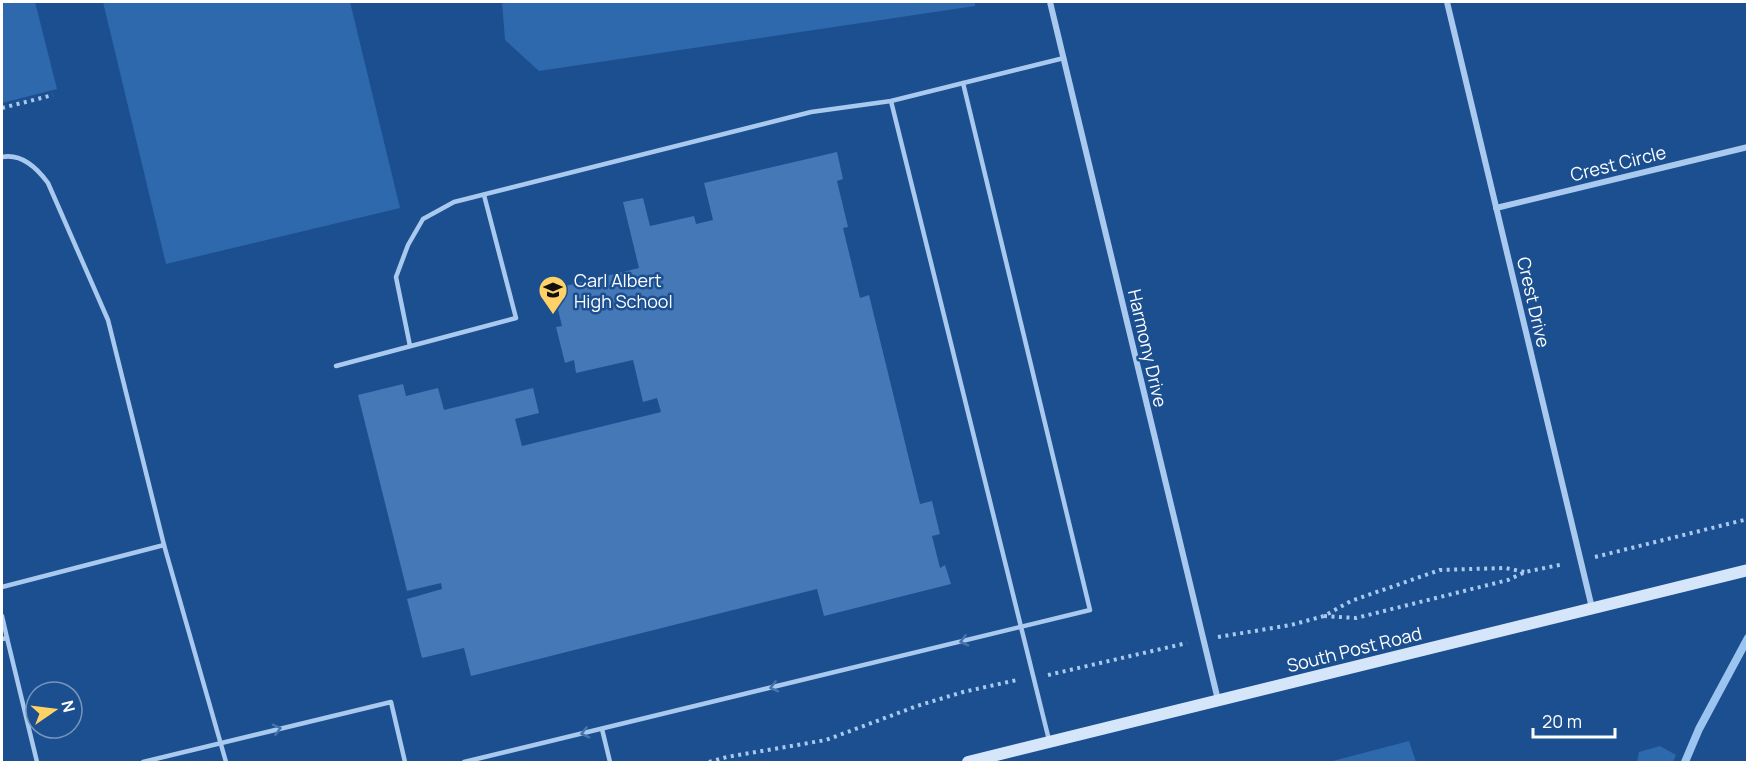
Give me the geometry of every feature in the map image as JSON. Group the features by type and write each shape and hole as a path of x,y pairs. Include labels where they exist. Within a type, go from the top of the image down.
{"main road":[{"name":"South Post Road","path":"968,762 1748,570"}],"street":[{"name":"Harmony Drive","path":"1050,2 1218,700"},
{"name":"Crest Drive","path":"1447,2 1592,609"},
{"name":"Crest Circle","path":"1496,208 1748,147"}],"lane":[{"path":"410,346 396,277 408,244 423,219 454,202 811,112 891,101 1064,58"},
{"path":"464,762 1090,610 963,83"},
{"path":"891,101 1032,678 1050,742"},
{"path":"2,157 23,159 37,169 48,183 108,320 164,545 226,762"},
{"path":"336,366 516,318 484,195"},
{"path":"2,587 164,545"},
{"path":"2,616 4,639 37,762"},
{"path":"143,762 391,702 405,762"},
{"path":"602,729 610,762"}],"path":[{"path":"2,108 54,95"},
{"path":"1323,616 1356,618 1508,580 1525,572 1581,561 1748,519"},
{"path":"709,762 826,740 935,700 996,684 1067,672 1162,648 1291,625 1323,616 1351,601 1440,570 1505,568 1525,572"}],"shaded area":[{"path":"2,2 35,2 57,89 2,103"},
{"path":"103,2 350,2 400,208 166,264"},
{"path":"502,2 975,2 975,6 539,71 505,40"},
{"path":"1409,741 1416,762 1329,762"},
{"path":"1660,746 1676,755 1673,762 1637,762 1639,752"}],"building":[{"path":"837,152 843,179 837,181 848,227 843,228 860,298 869,295 920,504 932,501 940,534 932,536 940,568 945,565 951,584 824,616 817,589 471,676 464,648 422,658 407,599 442,589 441,583 407,591 358,395 403,384 406,396 438,388 444,410 533,388 539,413 515,419 522,446 661,412 657,398 643,402 633,360 576,373 574,360 565,363 556,327 562,326 553,289 639,268 623,202 643,198 650,226 694,216 696,224 713,220 704,183"}],"waterway":[{"path":"1685,762 1699,729 1748,638"}],"place":[{"name":"Carl Albert High School","path":"553,316"}]}
